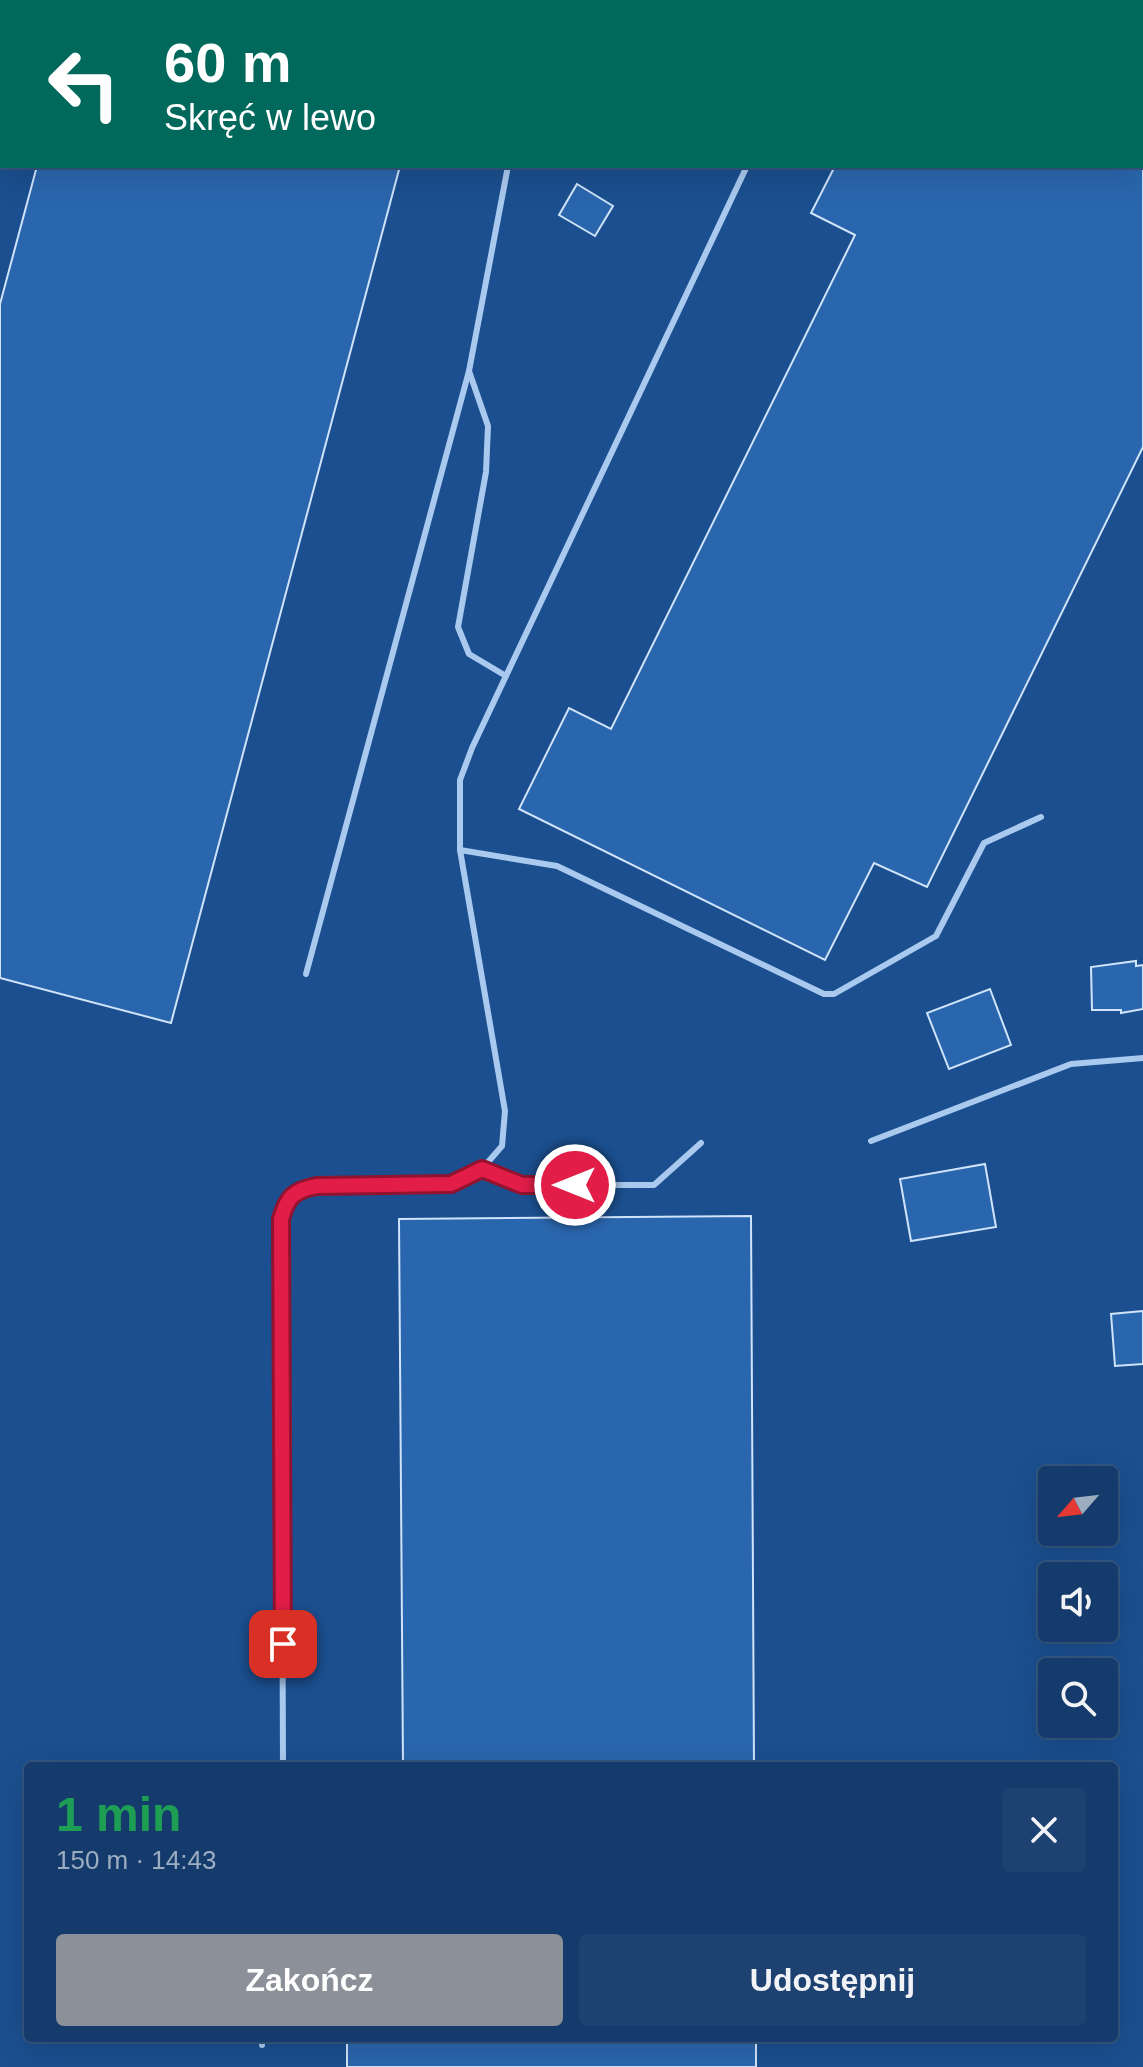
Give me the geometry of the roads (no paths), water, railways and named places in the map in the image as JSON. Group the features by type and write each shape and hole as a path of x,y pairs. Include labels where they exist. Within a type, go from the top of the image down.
{"lane":[{"path":"306,974 469,371 508,168"},
{"path":"283,1762 281,1219 286,1199 300,1189 317,1186 451,1184 482,1169 502,1146 505,1111 460,850 460,780 746,168"},
{"path":"469,371 488,426 486,472 458,627 469,654 506,676"},
{"path":"460,850 557,866 824,994 834,994 936,936 984,843 1041,817"},
{"path":"871,1141 1071,1064 1143,1058"},
{"path":"482,1169 522,1185 654,1185 701,1143"}]}
